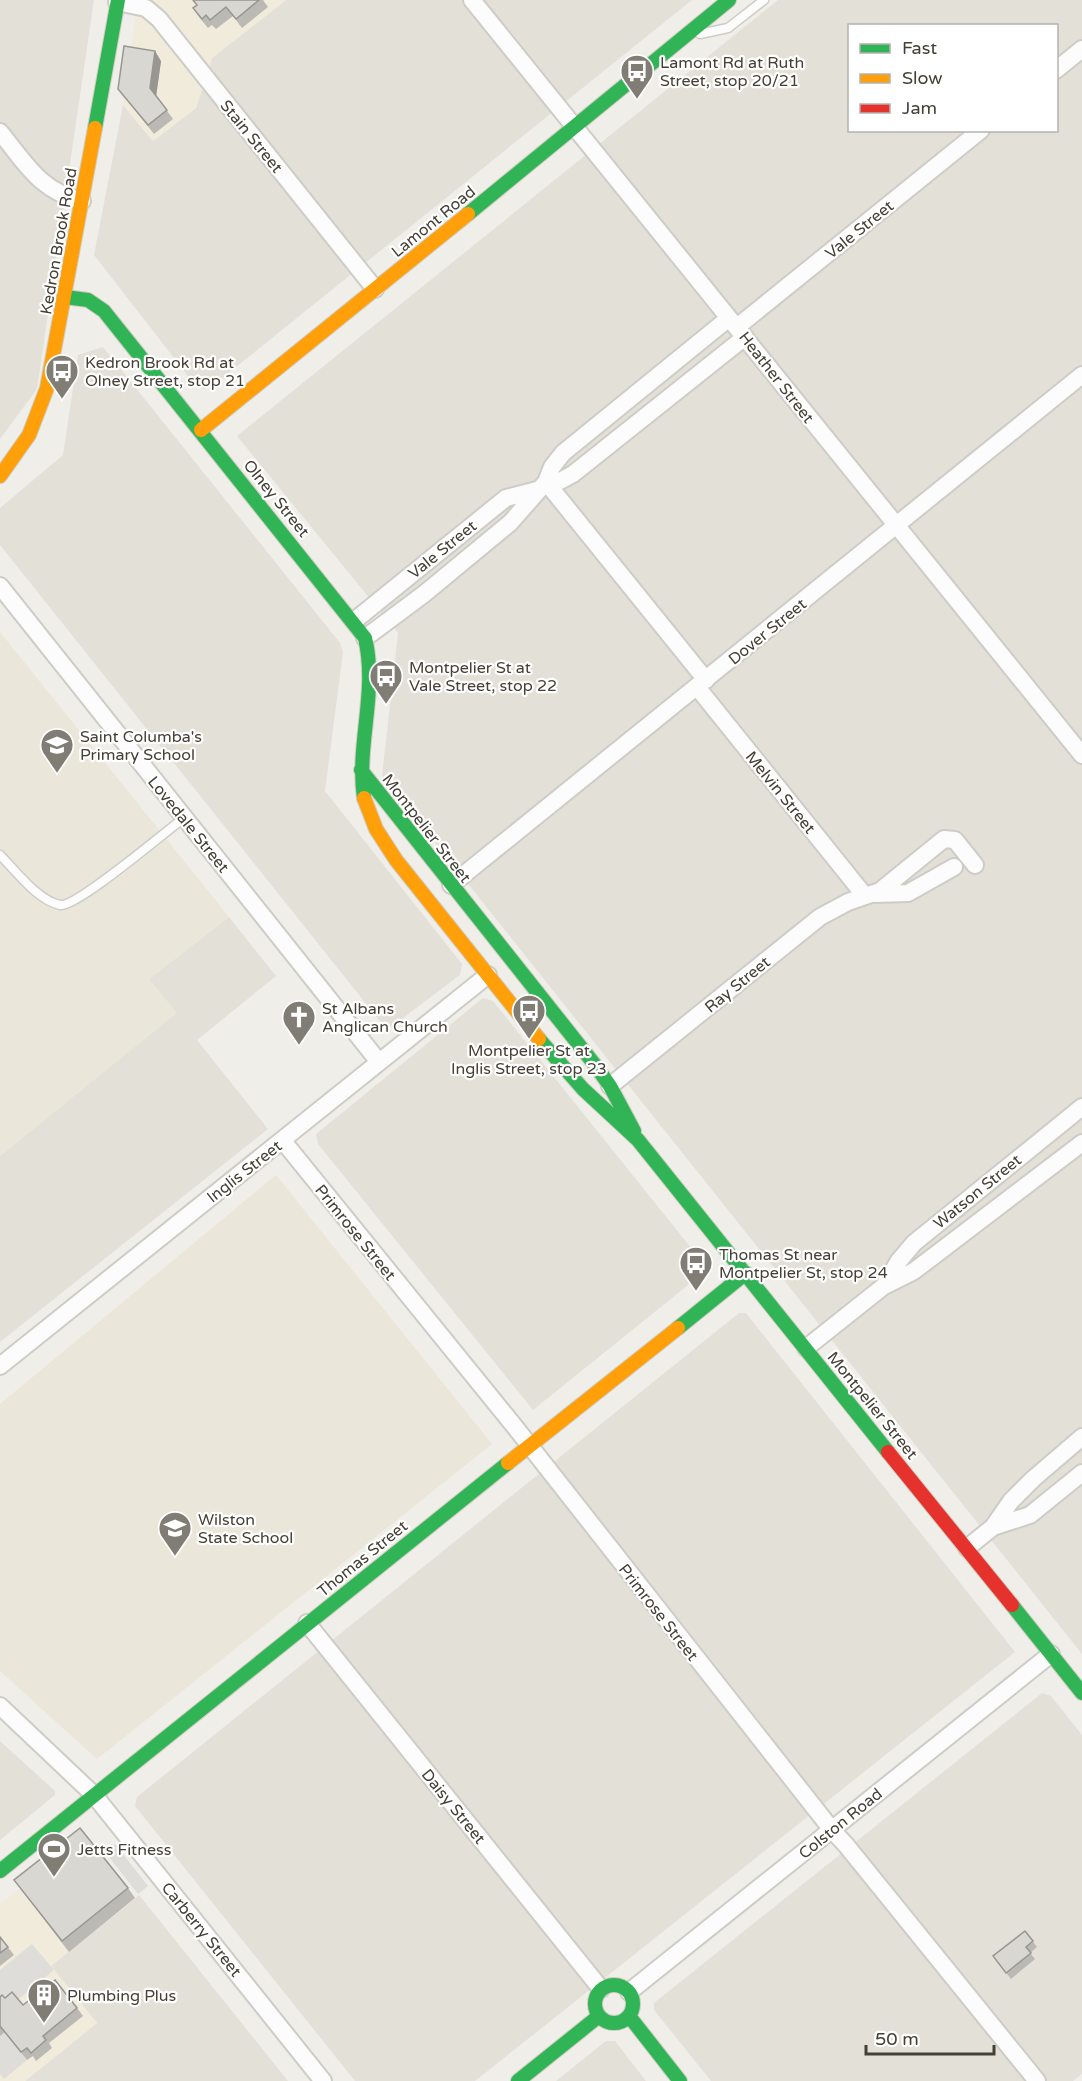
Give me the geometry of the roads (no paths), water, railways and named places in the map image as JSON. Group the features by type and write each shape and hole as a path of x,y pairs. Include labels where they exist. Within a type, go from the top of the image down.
{"street":[{"name":"Heather Street","path":"472,0 737,327 896,528 1082,755"},
{"name":"Lamont Road","path":"201,430 575,128 729,0"},
{"name":"Kedron Brook Road","path":"0,476 25,444 43,406 118,1"},
{"name":"Stain Street","path":"118,1 146,8 159,19 375,290"},
{"path":"1058,68 1082,49"},
{"path":"0,132 41,182 57,194 82,201"},
{"name":"Vale Street","path":"354,621 506,498 560,481 573,474 737,327 979,132"},
{"name":"Olney Street","path":"65,297 88,300 104,311 354,621 365,638 371,665 361,770"},
{"name":"Vale Street","path":"365,638 424,594 510,523 542,486 554,463 576,441 737,327"},
{"name":"Dover Street","path":"451,885 896,528 1082,375"},
{"name":"Melvin Street","path":"542,486 701,683 868,896"},
{"name":"Lovedale Street","path":"0,586 379,1062"},
{"name":"Montpelier Street","path":"361,770 610,1086 638,1140"},
{"name":"Montpelier Street","path":"361,770 365,806 381,836 488,975 574,1081 601,1109 638,1140 1082,1693"},
{"name":"Ray Street","path":"610,1086 820,917 838,906 868,896 888,885 947,838 955,840 975,865"},
{"name":"Ray Street","path":"868,896 908,893 954,867"},
{"name":"Inglis Street","path":"0,1366 488,975"},
{"name":"Watson Street","path":"884,1286 898,1262 912,1246 1082,1107"},
{"name":"Primrose Street","path":"283,1141 832,1830 1037,2081"},
{"name":"Watson Street","path":"806,1348 884,1286 914,1271 1082,1143"},
{"name":"Thomas Street","path":"0,1871 746,1273"},
{"path":"967,1548 993,1527 1020,1492 1082,1437"},
{"path":"993,1527 1030,1515 1082,1473"},
{"name":"Daisy Street","path":"307,1623 601,1989"},
{"name":"Colston Road","path":"629,1992 1051,1654"},
{"name":"Carberry Street","path":"0,1706 94,1795 323,2081"},
{"path":"616,1984 629,1992 633,2008 629,2016 624,2020 611,2023 599,2016 594,2002 601,1989 616,1984"},
{"path":"518,2081 599,2016"},
{"path":"629,2016 680,2081"}],"lane":[{"name":"Lamont Road","path":"686,37 728,28 764,0"},
{"path":"0,855 42,895 58,905 65,905 84,895 184,818"}],"place":[{"name":"Lamont Rd at Ruth Street, stop 20/21","path":"637,100"},
{"name":"Kedron Brook Rd at Olney Street, stop 21","path":"62,400"},
{"name":"Montpelier St at Vale Street, stop 22","path":"386,705"},
{"name":"Saint Columba's Primary School","path":"57,774"},
{"name":"Montpelier St at Inglis Street, stop 23","path":"529,1040"},
{"name":"St Albans Anglican Church","path":"299,1046"},
{"name":"Thomas St near Montpelier St, stop 24","path":"696,1292"},
{"name":"Wilston State School","path":"175,1557"},
{"name":"Jetts Fitness","path":"54,1878"},
{"name":"Plumbing Plus","path":"44,2024"}]}
